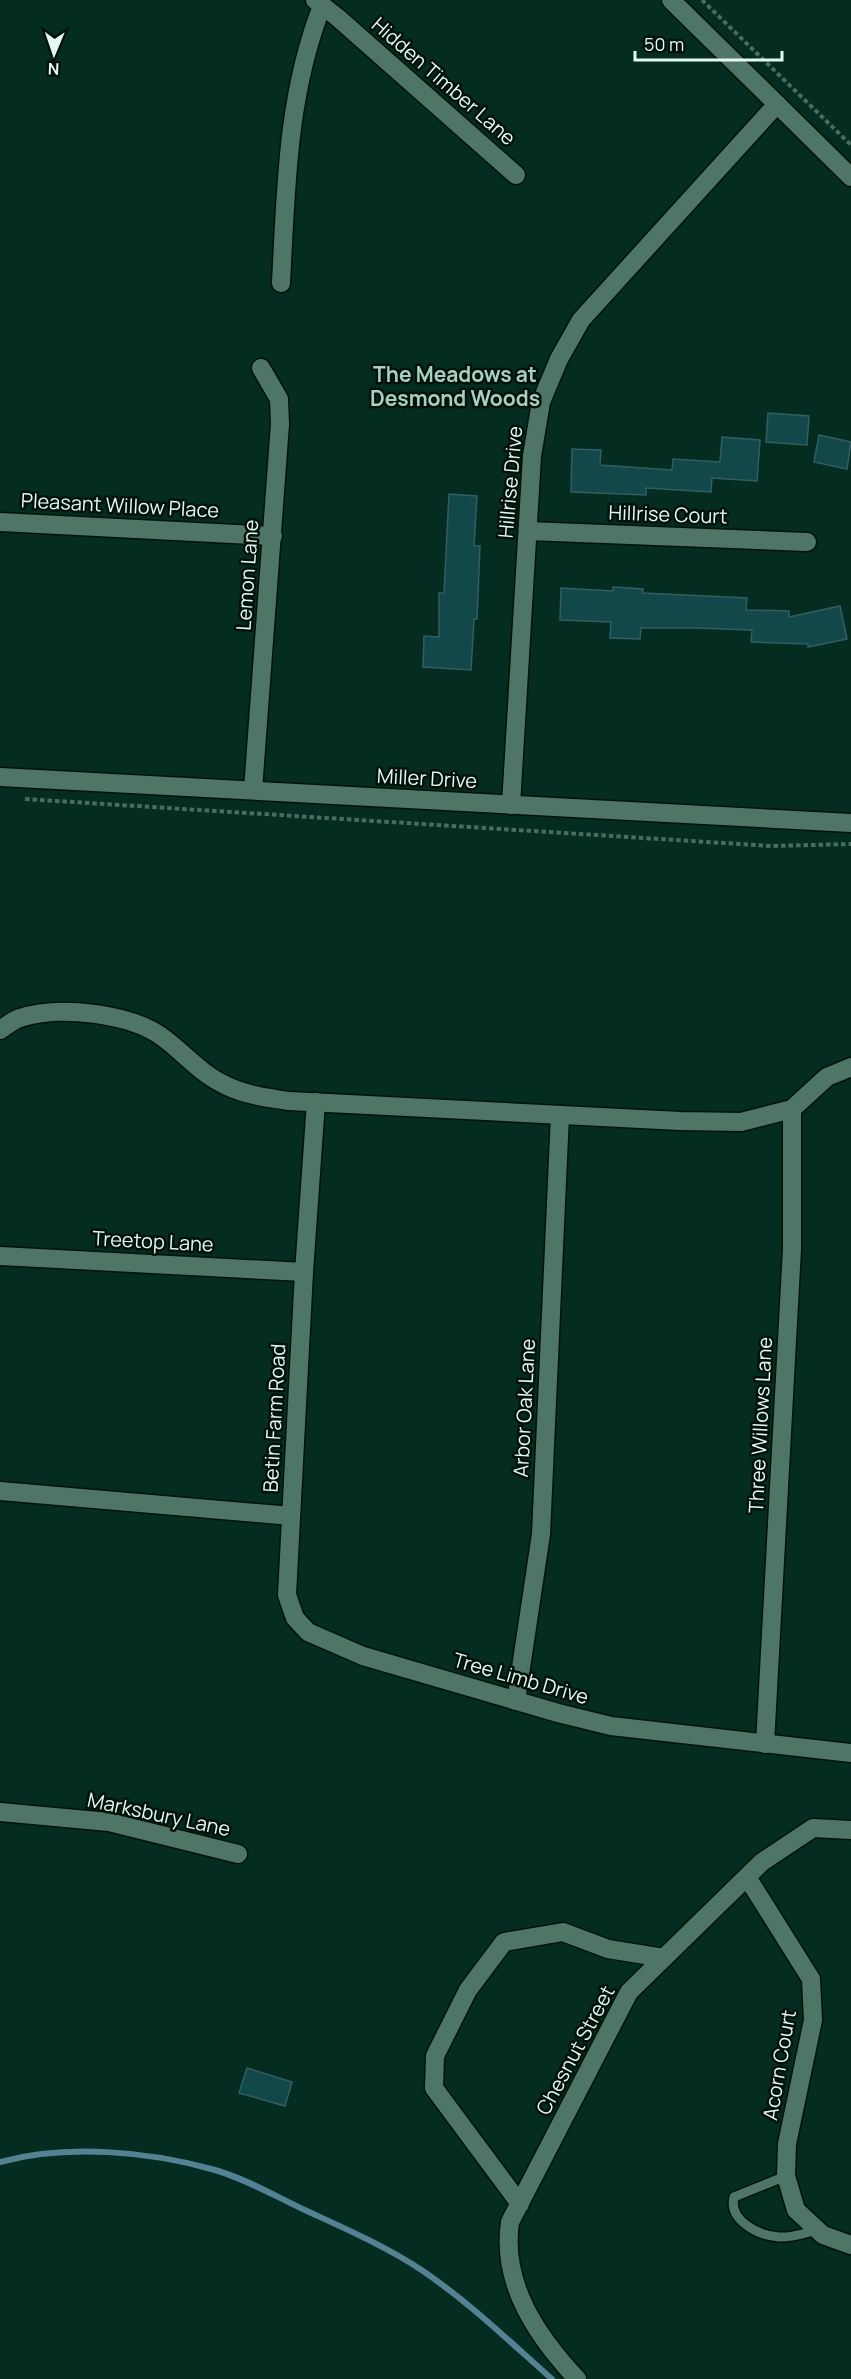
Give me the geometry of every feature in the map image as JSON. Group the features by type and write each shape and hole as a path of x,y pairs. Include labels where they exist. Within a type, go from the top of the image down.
{"street":[{"path":"671,0 851,177"},
{"path":"281,283 288,146 306,46 318,3"},
{"name":"Hidden Timber Lane","path":"318,3 516,174"},
{"name":"Hillrise Drive","path":"511,805 532,456 541,402 559,359 581,320 771,98"},
{"name":"Lemon Lane","path":"253,790 280,424 279,399 261,368"},
{"name":"Pleasant Willow Place","path":"0,522 273,536"},
{"name":"Hillrise Court","path":"528,531 807,542"},
{"name":"Miller Drive","path":"0,777 851,824"},
{"path":"0,1030 18,1018 49,1011 128,1021 164,1038 206,1075 257,1097 560,1115 741,1122 792,1109 827,1077 851,1067"},
{"name":"Betin Farm Road","path":"0,1491 291,1516 316,1102"},
{"name":"Three Willows Lane","path":"765,1744 792,1249 792,1109"},
{"name":"Arbor Oak Lane","path":"516,1701 541,1534 560,1115"},
{"name":"Treetop Lane","path":"0,1256 304,1272"},
{"name":"Tree Limb Drive","path":"291,1516 287,1595 295,1618 308,1632 363,1656 611,1726 851,1753"},
{"name":"Marksbury Lane","path":"0,1812 109,1822 238,1854"},
{"name":"Chesnut Street","path":"577,2379 550,2350 520,2300 506,2246 510,2222 629,1992 762,1862 813,1828 851,1830"},
{"name":"Acorn Court","path":"747,1877 811,1979 813,2020 787,2144 786,2176 796,2210 823,2235 851,2245"},
{"path":"520,2204 434,2088 435,2056 468,1990 504,1942 524,1938 563,1932 608,1949 664,1958"}],"lane":[{"path":"786,2176 734,2198 737,2216 748,2226 771,2236 798,2235 817,2230"}],"path":[{"path":"702,0 851,145"},
{"path":"771,98 781,77"},
{"path":"24,799 771,846 851,844"}],"building":[{"path":"768,413 809,416 807,445 766,442"},
{"path":"819,435 851,442 847,469 814,462"},
{"path":"722,437 760,440 757,481 712,478 711,492 646,488 646,495 571,492 572,449 601,450 600,465 672,470 673,459 720,462"},
{"path":"449,494 477,496 474,546 480,546 477,619 474,619 471,670 423,667 424,636 439,637 439,593 444,593"},
{"path":"613,587 643,589 643,593 747,598 746,610 789,611 789,617 840,606 847,639 808,647 808,644 751,642 752,630 696,628 641,628 640,639 610,638 611,622 560,620 561,588 613,591"},
{"path":"247,2068 292,2082 285,2106 239,2093"}],"waterway":[{"path":"0,2162 53,2153 108,2152 190,2163 238,2178 366,2239 423,2271 473,2309 552,2379"}],"district":[{"name":"The Meadows at Desmond Woods","path":"455,386"}]}
